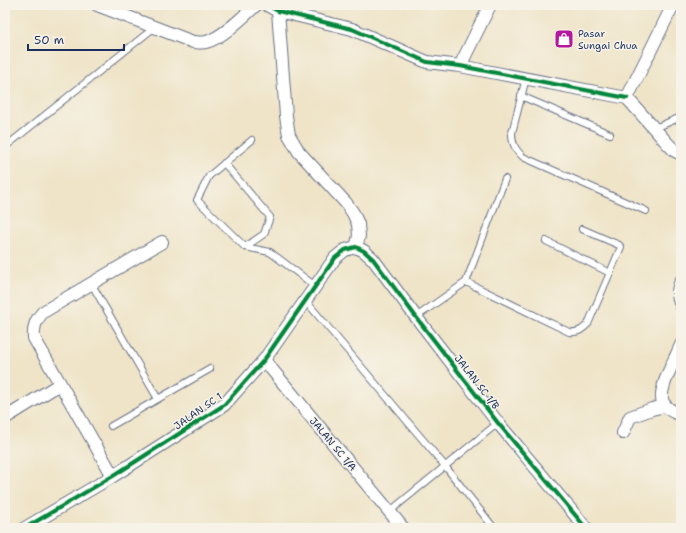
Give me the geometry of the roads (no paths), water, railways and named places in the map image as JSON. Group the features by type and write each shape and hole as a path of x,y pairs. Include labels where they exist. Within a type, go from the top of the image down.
{"street":[{"path":"97,5 193,42 204,43 215,39 256,5"},
{"path":"460,66 490,5"},
{"path":"356,247 360,236 358,224 353,213 346,202 299,152 290,135 286,116 272,8 293,10 352,29 427,62 460,66 627,98 668,144 675,151 681,154"},
{"path":"627,98 675,11"},
{"path":"113,476 34,338 33,328 37,319 43,312 162,242"},
{"name":"JALAN SC 1","path":"25,528 113,476 224,405 264,360 335,258 345,250 356,247"},
{"name":"JALAN SC 1/B","path":"356,247 364,251 373,259 498,423 586,528"},
{"path":"681,281 678,286 681,305"},
{"path":"681,345 661,394 662,401 666,406 681,415"},
{"name":"JALAN SC 1/A","path":"264,360 403,528"},
{"path":"5,418 60,384"},
{"path":"623,433 630,417 652,409 666,406"}],"lane":[{"path":"5,147 155,27"},
{"path":"526,78 512,133 512,142 515,149 523,157 646,211"},
{"path":"521,96 610,134"},
{"path":"655,128 681,117"},
{"path":"252,140 209,176 197,200 245,246 270,252 315,286"},
{"path":"224,163 270,217 264,234 245,246"},
{"path":"416,317 466,282 505,178"},
{"path":"466,282 570,332 577,332 584,329 588,324 621,247 582,228"},
{"path":"546,241 610,273"},
{"path":"91,283 158,399"},
{"path":"305,300 445,466 494,528"},
{"path":"111,426 210,369"},
{"path":"389,512 498,423"}],"place":[{"name":"Pasar Sungai Chua","path":"564,39"}]}
